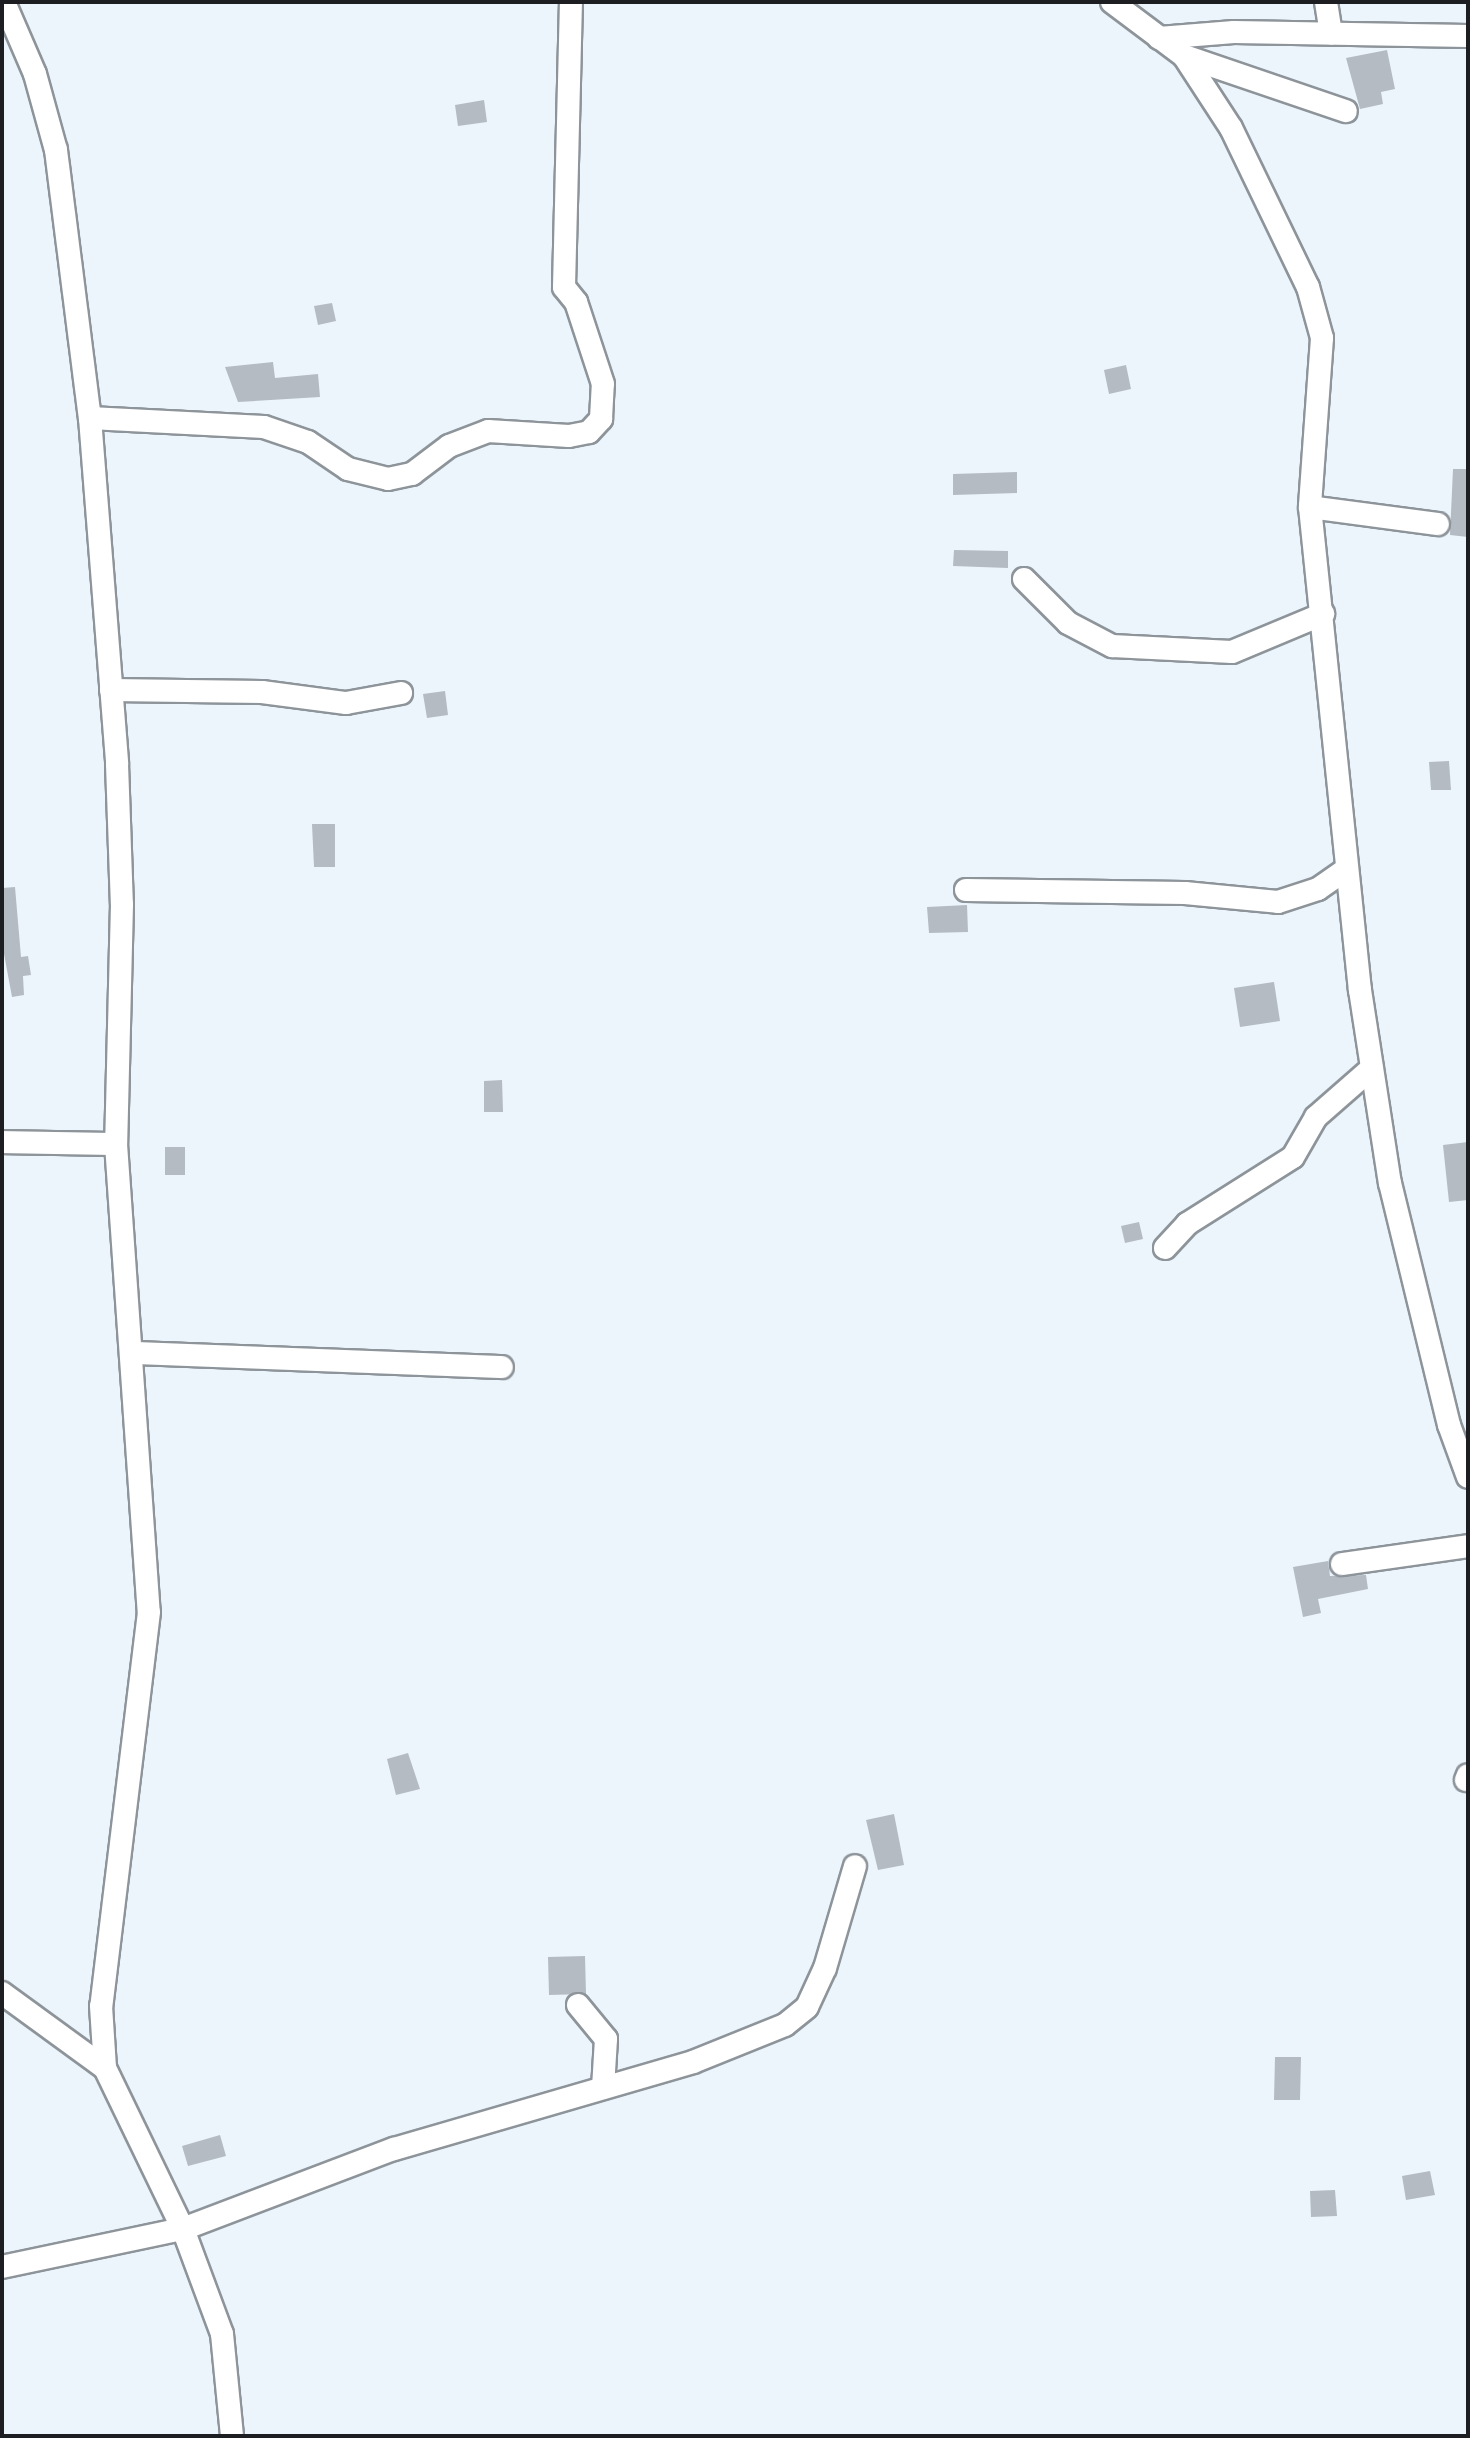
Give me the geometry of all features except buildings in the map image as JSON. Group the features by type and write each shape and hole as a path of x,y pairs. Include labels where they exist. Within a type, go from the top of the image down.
{"street":[{"path":"4,2 35,74 56,150 90,418 111,690 122,904 116,1144 134,1353 149,1612 101,2006 105,2068 183,2229 222,2334 232,2436"},
{"path":"90,418 264,427 308,442 348,469 388,479 412,474 449,446 488,431 589,432 603,411 603,384 576,302 564,287 571,2"},
{"path":"1112,2 1184,56 1346,111"},
{"path":"1326,2 1331,34"},
{"path":"1159,38 1331,34 1468,36"},
{"path":"1184,56 1231,128 1308,287 1322,369 1310,507 1347,869 1372,1068 1390,1183 1449,1425 1468,1477"},
{"path":"1310,507 1438,524"},
{"path":"1024,579 1068,623 1112,646 1232,652 1323,614"},
{"path":"111,690 262,692 346,703 401,693"},
{"path":"966,890 1185,893 1278,902 1318,889 1347,869"},
{"path":"1165,1248 1187,1224 1293,1157 1316,1117 1372,1068"},
{"path":"2,1142 116,1144"},
{"path":"134,1353 502,1367"},
{"path":"1342,1564 1468,1546"},
{"path":"2,2267 183,2229 394,2149 693,2062 785,2025 807,2007 855,1866"},
{"path":"2,1993 105,2068"},
{"path":"578,2005 606,2039 603,2088"}]}
